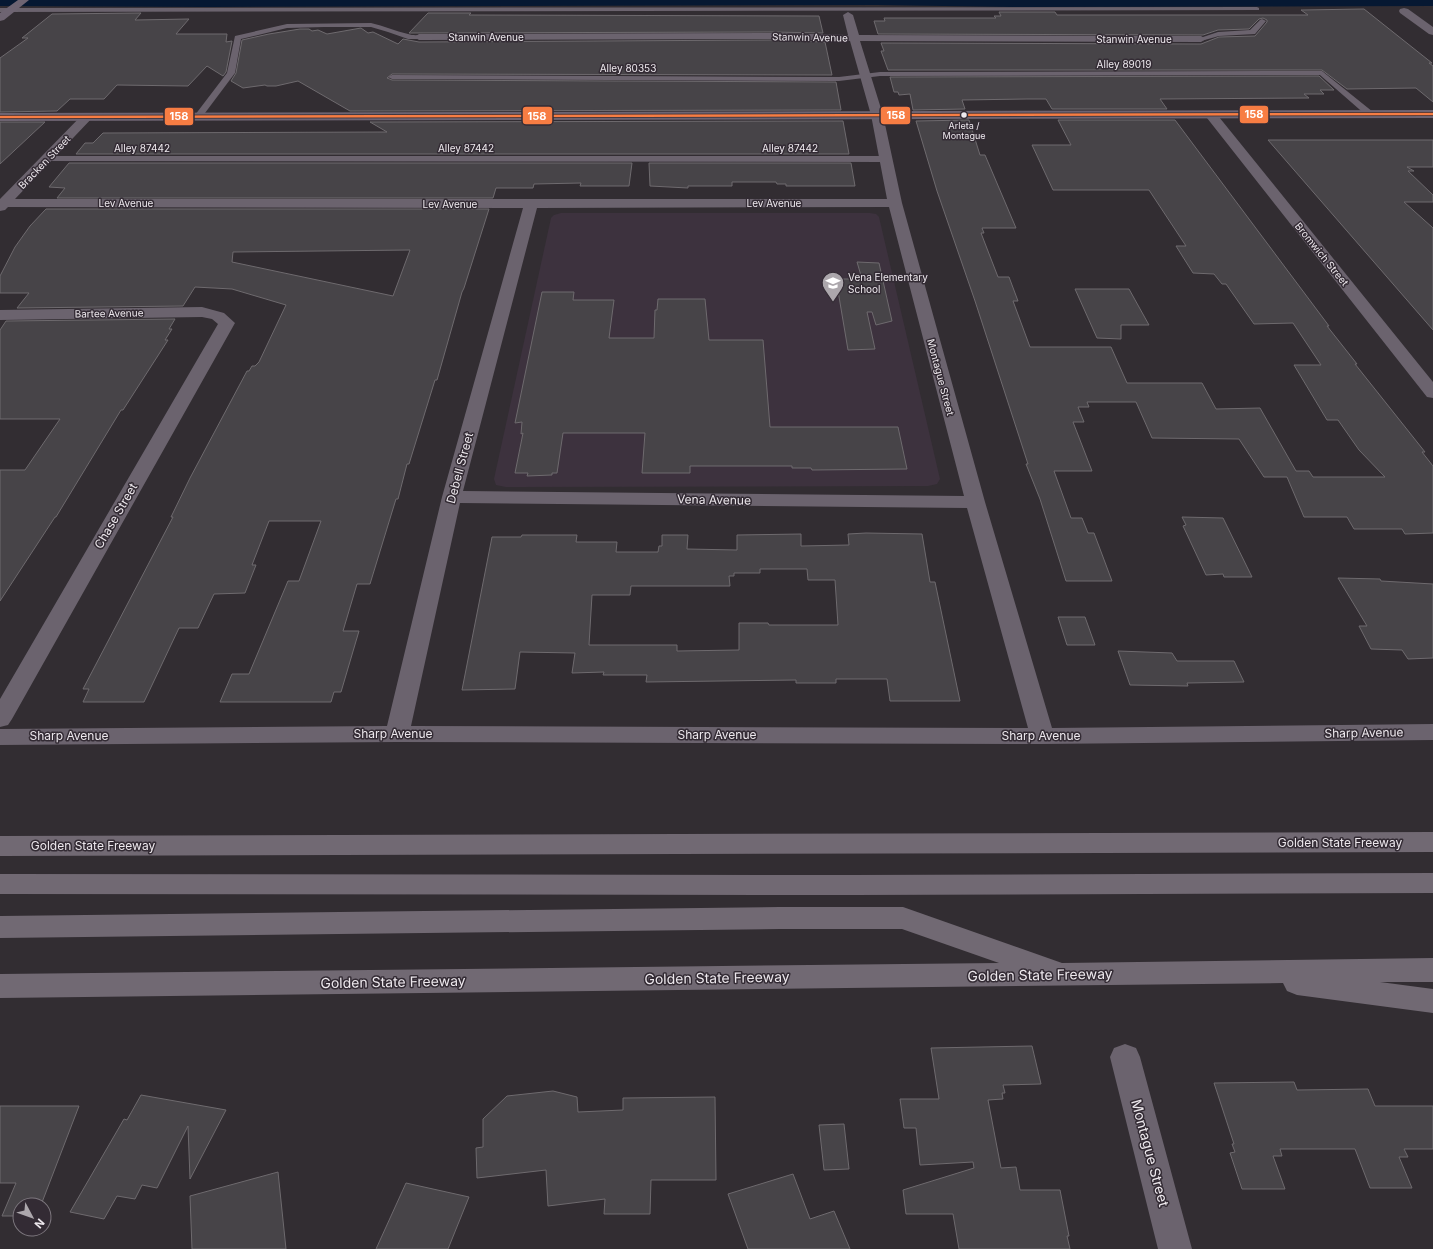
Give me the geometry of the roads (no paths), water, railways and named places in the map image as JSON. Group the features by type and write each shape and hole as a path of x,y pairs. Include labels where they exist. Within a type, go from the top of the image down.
{"highway":[{"name":"Golden State Freeway","path":"0,846 1433,842"},
{"path":"0,884 852,885 1433,883"},
{"path":"0,927 780,918 903,918 1065,975"},
{"name":"Golden State Freeway","path":"0,986 1433,970"},
{"path":"1222,973 1433,1002"}],"main road":[{"path":"0,18 24,0"},
{"path":"0,117 1433,114"}],"street":[{"path":"1404,11 1433,32"},
{"name":"Montague Street","path":"848,15 853,38 877,115 895,203 975,502 1042,736"},
{"path":"682,50 683,36"},
{"name":"Stanwin Avenue","path":"419,37 504,42 683,36 1201,39"},
{"name":"Bromwich Street","path":"1211,115 1433,393"},
{"name":"Bracken Street","path":"2,205 88,116"},
{"name":"Lev Avenue","path":"2,205 895,203"},
{"name":"Debell Street","path":"397,734 452,497 531,204"},
{"name":"Bartee Avenue","path":"0,315 202,312 218,316"},
{"name":"Chase Street","path":"0,718 227,323 218,316"},
{"name":"Vena Avenue","path":"452,497 975,502"},
{"name":"Sharp Avenue","path":"0,737 397,734 1042,736 1433,732"},
{"name":"Montague Street","path":"1125,1057 1175,1249"}],"lane":[{"path":"0,10 1257,9"},
{"path":"1201,39 1218,34 1252,32 1262,21"},
{"path":"199,116 231,73 238,38 287,26 324,25 371,25 391,30 408,37 419,37"},
{"name":"Alley 89019","path":"864,75 1322,73 1370,114"},
{"name":"Alley 80353","path":"392,77 839,79 864,75"},
{"name":"Alley 87442","path":"46,159 886,159"}],"water":[{"path":"0,0 1433,0 1433,6 1013,7 877,5 209,7 0,6"}],"place":[{"name":"Arleta / Montague","path":"964,115"},
{"name":"Vena Elementary School","path":"833,302"}]}
